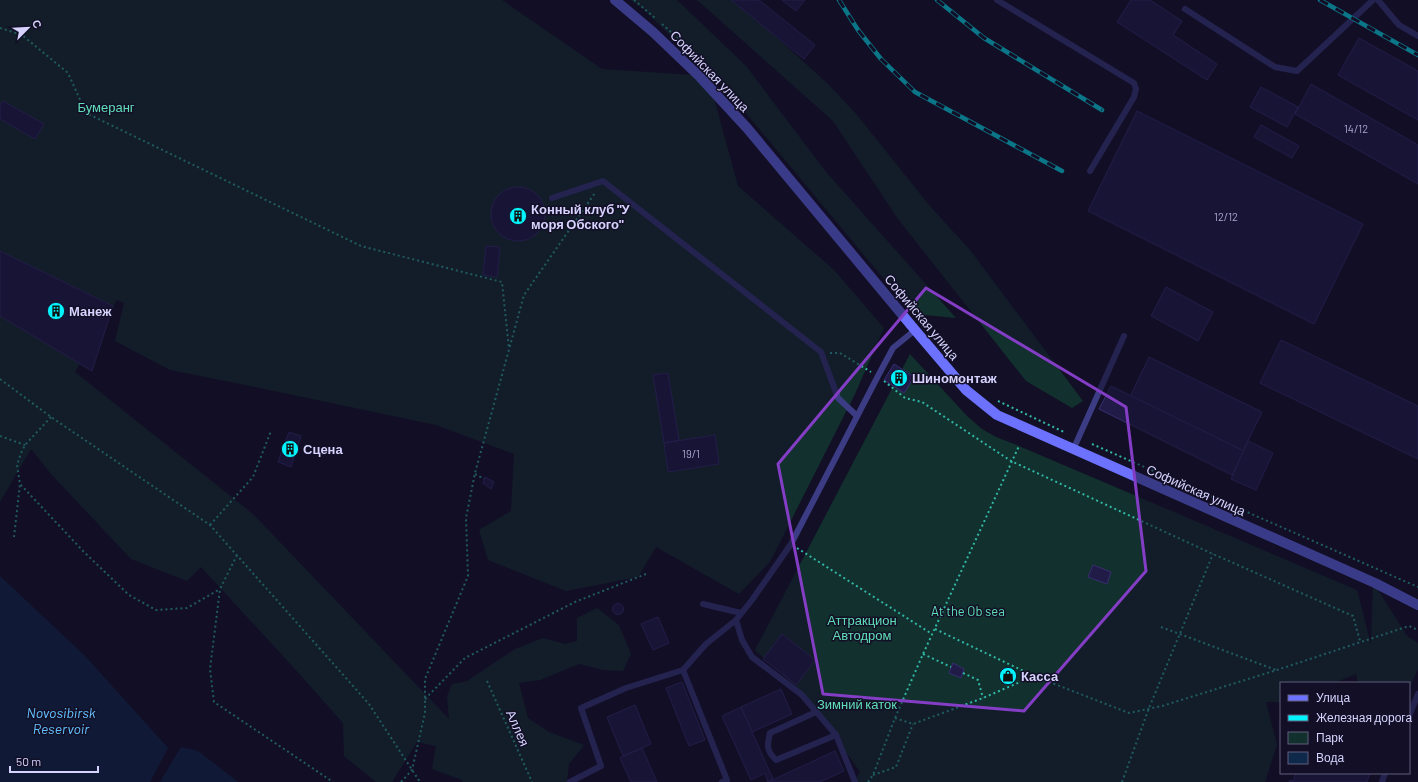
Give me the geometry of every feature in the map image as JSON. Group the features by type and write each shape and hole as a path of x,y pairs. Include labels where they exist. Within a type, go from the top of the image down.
{"main road":[{"name":"Софийская улица","path":"614,0 653,32 700,77 747,128 966,390 997,415 1375,583 1418,604"}],"lane":[{"path":"997,0 1134,83 1136,89 1134,97 1090,171"},
{"path":"1185,9 1276,67 1297,71 1373,0"},
{"path":"1378,0 1399,25 1418,36"},
{"path":"552,198 603,181 820,352 838,398 857,416"},
{"path":"570,782 601,766 581,708 626,688 683,670 706,644 736,620 752,600 791,544 893,348 915,330"},
{"path":"1073,450 1124,336"},
{"path":"703,604 741,613"},
{"path":"736,620 742,640 752,657 802,695 836,735 855,782"},
{"path":"683,670 727,780 722,782"},
{"path":"1410,714 1418,694"},
{"path":"816,712 770,733 767,747 770,754 776,760 836,735"}],"path":[{"path":"634,0 680,40 702,63"},
{"path":"0,28 22,35 68,73 86,112 361,246 502,282 509,350"},
{"path":"401,782 412,770 425,713 425,679 468,576 466,518 475,473 524,295 603,181"},
{"path":"820,352 840,353 878,376 905,398 922,402 1011,461 1213,554 1353,616 1360,641"},
{"path":"0,379 51,417 210,526 369,704 420,782"},
{"path":"993,398 1078,438 1418,588"},
{"path":"14,537 20,484 17,465 25,446 51,417"},
{"path":"210,526 253,477 271,431"},
{"path":"0,436 25,446"},
{"path":"868,782 873,775 895,718 923,654 1019,446"},
{"path":"475,473 484,479"},
{"path":"20,484 84,552 129,595 156,610 187,608 220,589"},
{"path":"791,544 932,634"},
{"path":"1122,782 1148,708 1213,554"},
{"path":"237,555 220,589 210,669 214,702 333,782"},
{"path":"425,699 466,658 575,602 646,574"},
{"path":"935,629 1034,676 1129,713 1162,706 1409,626 1418,630"},
{"path":"1161,627 1277,670"},
{"path":"923,654 951,667"},
{"path":"963,673 978,680 983,698"},
{"path":"895,718 913,724 983,698 1034,676"},
{"name":"Аллея","path":"487,681 532,782"},
{"path":"873,775 896,767 913,724"}],"highlighted area":[{"path":"926,288 1126,407 1146,571 1024,711 823,694 778,464"}],"green space":[{"name":"Бумеранг","path":"0,0 502,0 602,69 708,76 738,186 834,270 884,328 855,394 770,562 739,594 656,547 638,577 566,591 488,560 479,530 511,511 514,454 436,425 170,370 115,341 124,303 117,300 75,372 253,514 449,719 447,696 452,684 467,681 515,649 543,638 565,644 577,641 577,618 597,608 619,625 631,654 623,671 603,670 579,664 540,680 519,683 528,718 549,732 584,745 569,764 567,782 463,782 462,780 432,769 436,746 417,742 392,782 376,782 344,756 343,723 201,567 187,581 131,559 52,475 31,449 0,502"},
{"path":"631,0 677,0 746,66 826,172 956,318 913,314 726,89 643,9"},
{"path":"697,0 736,0 829,85 857,115 929,205 970,250 1083,401 1072,408 1026,381 898,219 833,121"},
{"name":"At the Ob sea","path":"910,354 967,416 982,429 996,437 1357,590 1371,645 1373,582 1407,636 1418,643 1418,669 1410,687 1410,682 1358,682 1356,674 1336,682 1280,682 1280,702 1266,702 1277,745 1265,782 854,782 860,772 808,698 755,650"}],"water":[{"name":"Novosibirsk Reservoir","path":"0,576 85,656 168,748 150,782 0,782"},
{"path":"181,747 198,751 238,782 160,782"}],"building":[{"path":"731,0 759,0 815,45 804,59"},
{"path":"782,0 805,0 796,11"},
{"path":"1131,0 1150,0 1182,21 1173,35 1217,64 1207,80 1117,22"},
{"path":"1359,38 1418,71 1418,120 1338,75"},
{"path":"1311,84 1418,145 1418,184 1295,114"},
{"path":"1261,87 1298,107 1287,127 1250,107"},
{"path":"3,101 44,124 35,139 0,119 0,105"},
{"path":"1137,111 1363,224 1314,324 1088,211"},
{"path":"1261,125 1299,146 1292,158 1254,137"},
{"name":"Конный клуб \"У моря Обского\"","path":"518,187 528,189 537,195 543,204 545,214 543,224 537,233 528,239 518,241 508,239 499,233 493,224 491,214 493,204 499,195 508,189"},
{"path":"486,246 500,247 497,277 483,275"},
{"name":"Манеж","path":"0,251 113,306 92,371 0,316"},
{"path":"1166,287 1213,312 1198,341 1151,316"},
{"path":"1281,340 1418,406 1418,459 1260,383"},
{"path":"1149,357 1262,412 1243,451 1130,397"},
{"name":"Шиномонтаж","path":"894,364 914,377 904,393 884,380"},
{"path":"668,373 679,440 664,443 653,375"},
{"path":"1111,386 1244,451 1232,475 1099,409"},
{"name":"Сцена","path":"289,432 301,436 291,467 278,462"},
{"path":"715,435 719,464 668,472 664,443"},
{"path":"1248,441 1273,453 1256,490 1231,479"},
{"path":"485,477 494,482 491,489 483,483"},
{"path":"1093,565 1111,572 1107,584 1088,577"},
{"path":"618,603 622,605 624,609 622,613 618,615 614,613 612,609 614,605"},
{"path":"658,617 669,643 653,650 641,624"},
{"path":"782,634 815,660 796,685 763,659"},
{"path":"953,663 964,669 961,678 949,673"},
{"name":"Касса","path":"1002,669 1016,674 1013,682 1000,678"},
{"path":"682,682 705,740 689,746 666,688"},
{"path":"781,689 792,714 752,732 741,707"},
{"path":"635,705 651,744 623,756 607,717"},
{"path":"741,707 773,779 768,782 765,773 751,780 722,716"},
{"path":"642,748 657,782 631,782 620,758"},
{"path":"835,751 844,771 820,782 768,782"},
{"path":"1296,774 1370,774 1367,782 1289,782 1290,780 1293,781"}],"railway":[{"path":"839,0 858,30 881,59 915,92 1062,171"},
{"path":"937,0 984,38 1102,110"},
{"path":"1320,0 1418,55"}],"place":[{"name":"Конный клуб \"У моря Обского\"","path":"518,216"},
{"name":"Манеж","path":"56,311"},
{"name":"Шиномонтаж","path":"899,378"},
{"name":"Сцена","path":"290,449"},
{"name":"Касса","path":"1008,676"}],"park label":[{"name":"Аттракцион Автодром","path":"862,628"},
{"name":"Зимний каток","path":"857,704"}]}
